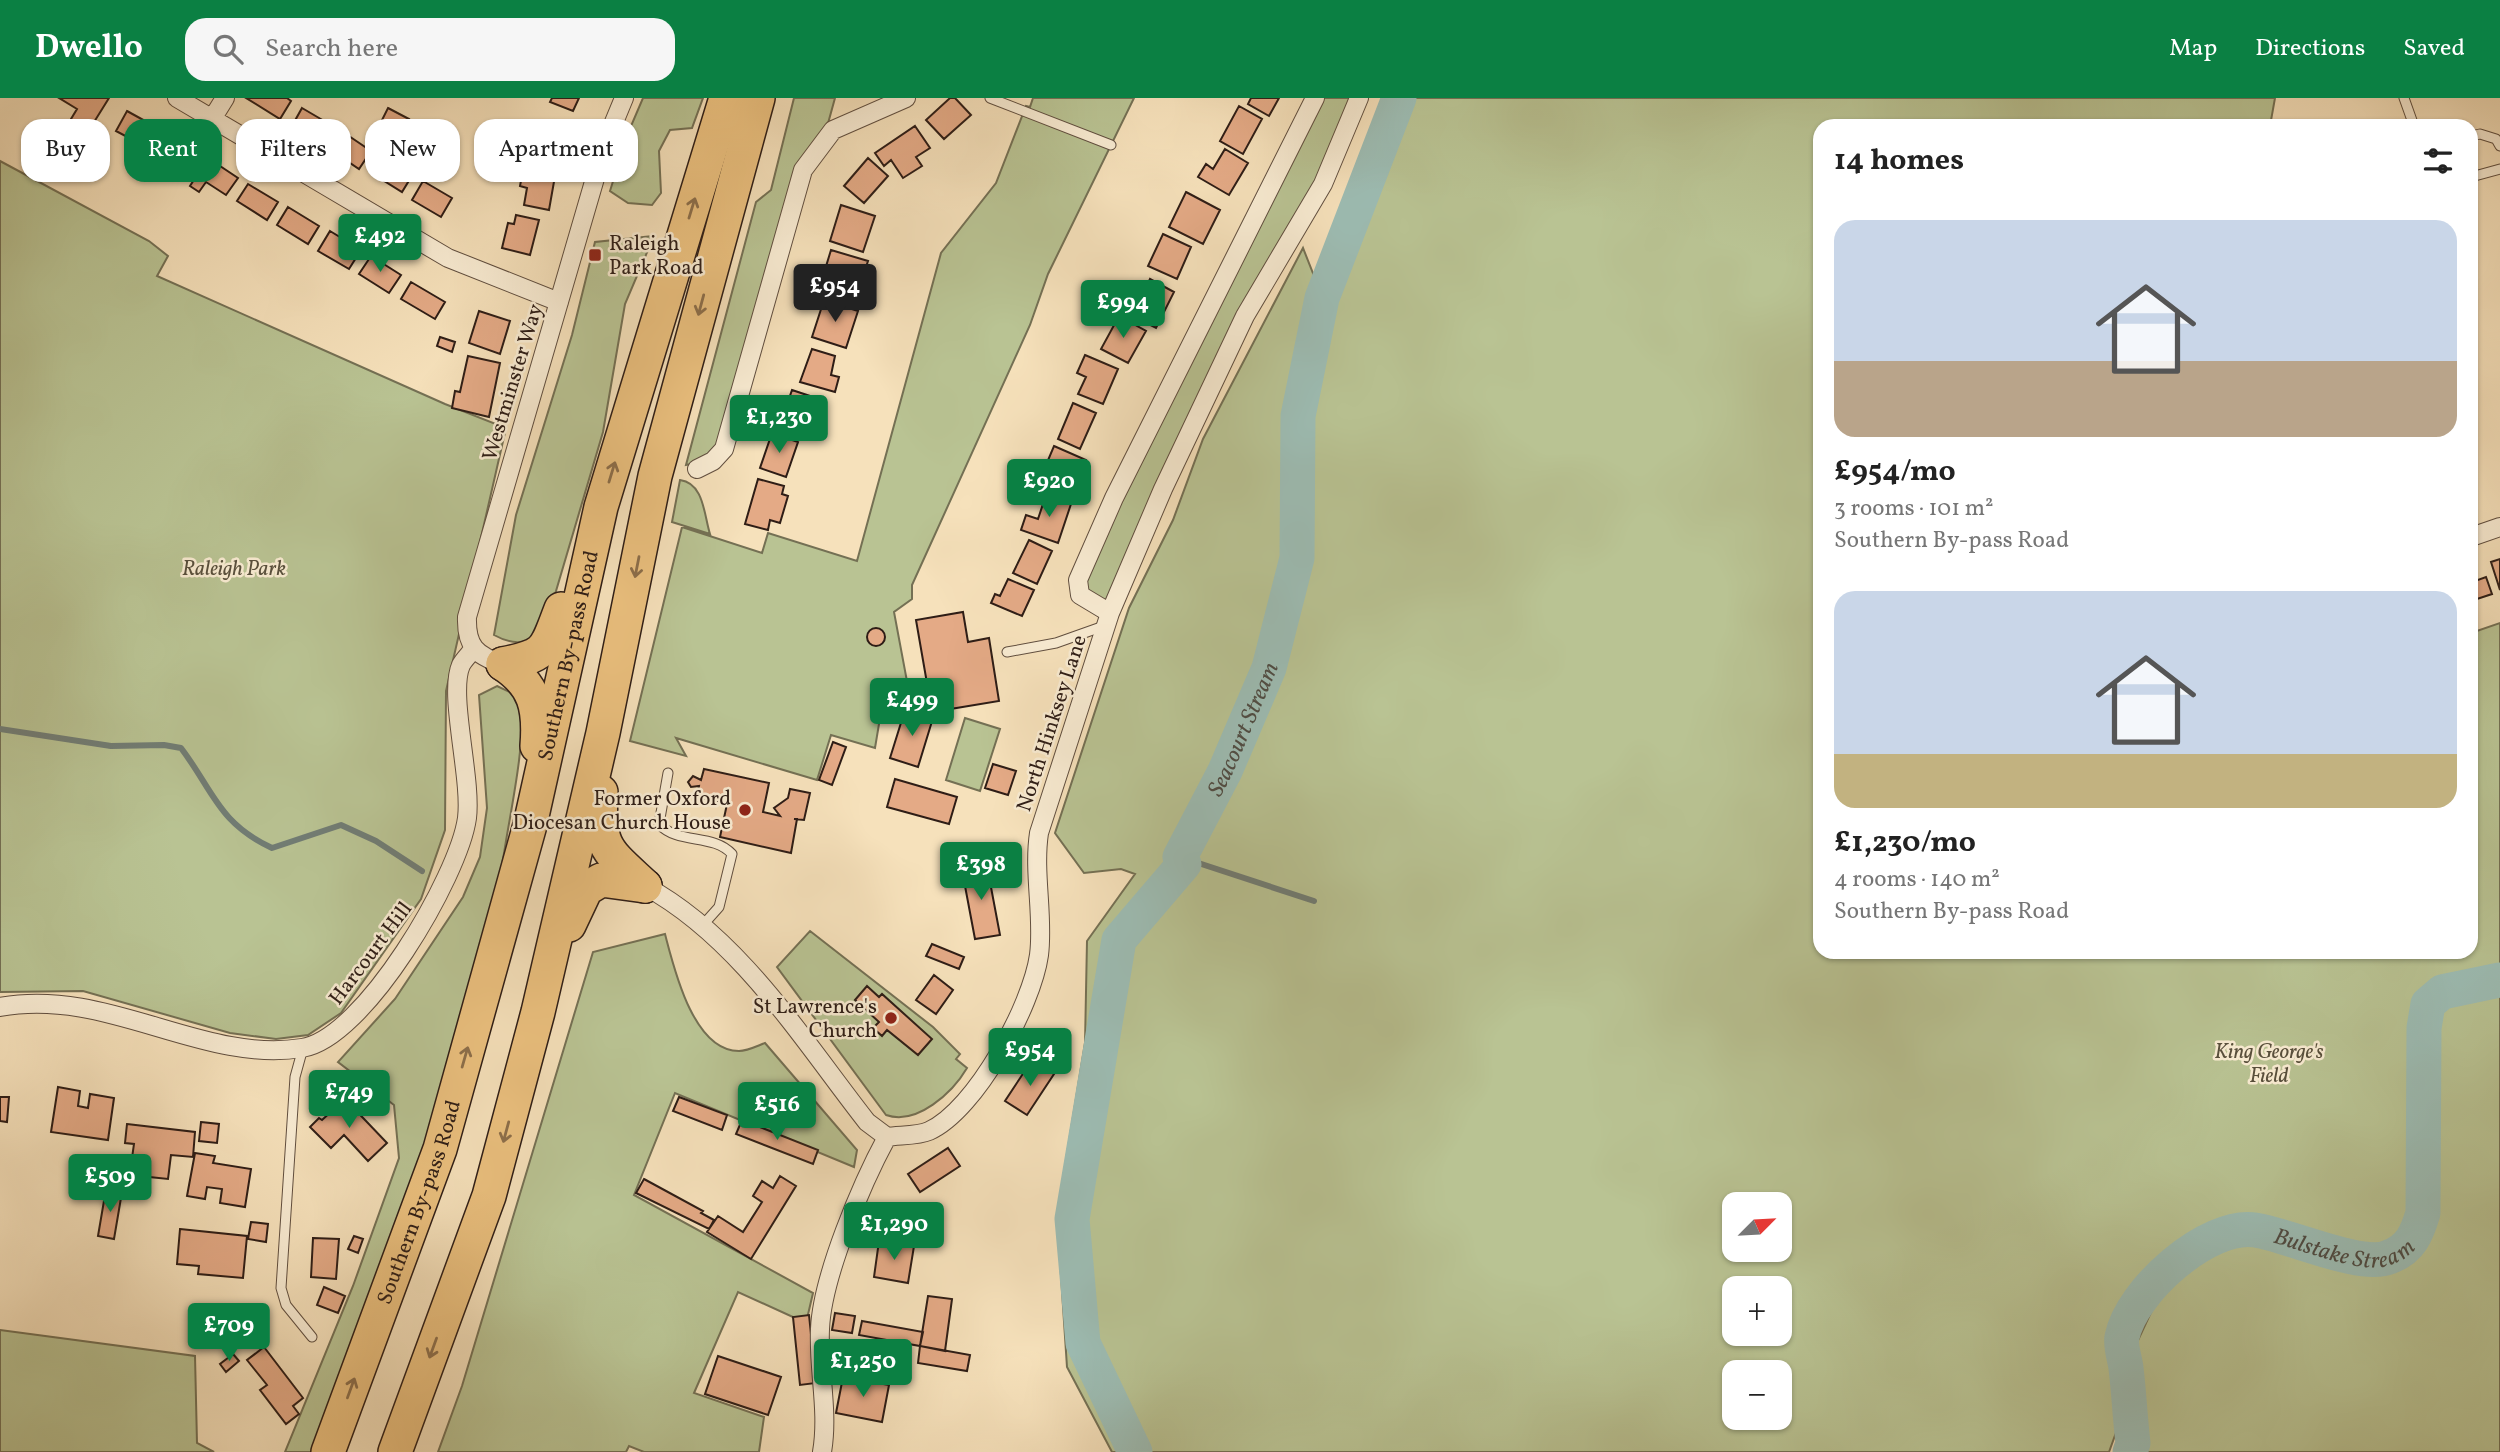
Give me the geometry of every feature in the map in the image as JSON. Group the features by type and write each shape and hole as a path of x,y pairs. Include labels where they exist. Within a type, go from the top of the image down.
{"highway":[{"name":"Southern By-pass Road","path":"328,1452 440,1149 530,825 601,507 726,98"},
{"path":"395,1452 489,1196 548,971 603,733 655,476 758,98"},
{"path":"489,656 530,659 545,649 601,507"},
{"path":"489,656 523,678 534,701 538,731 530,825"},
{"path":"603,733 601,831 608,852 645,886"},
{"path":"548,971 586,889 601,880 645,886"}],"street":[{"path":"177,98 212,119 225,98"},
{"name":"Westminster Way","path":"489,656 467,635 467,617 606,144 624,98"},
{"path":"1108,619 1080,595 1079,580 1114,498 1315,98"},
{"name":"North Hinksey Lane","path":"887,1137 928,1132 962,1105 988,1073 1034,981 1040,951 1037,850 1039,833 1108,619 1163,489 1245,316 1324,184 1359,98"},
{"path":"697,469 713,461 724,449 803,170 833,130 901,99"},
{"path":"222,125 448,258 559,302"},
{"path":"2478,535 2500,527"},
{"name":"Harcourt Hill","path":"0,1007 48,1003 96,1009 242,1047 303,1048 316,1045 344,1025 374,992 438,898 455,863 463,840 469,789 457,690 461,665 489,656"},
{"path":"645,886 689,913 759,985 867,1122 887,1137 866,1177 822,1306 820,1332 825,1430 822,1452"}],"lane":[{"path":"990,98 1111,145"},
{"path":"2404,98 2412,119"},
{"path":"2478,134 2496,139 2500,146"},
{"path":"2478,175 2500,169"},
{"path":"1007,652 1056,643 1108,619"},
{"path":"668,773 659,824 668,834 724,845 732,854 719,907 702,926"},
{"path":"303,1048 295,1077 281,1288 286,1305 312,1337"}],"green space":[{"path":"643,98 703,98 692,128 670,130 659,151 661,193 652,205 628,203 610,191 613,182 638,182 638,119 634,119"},
{"path":"794,98 835,98 827,127 802,164 722,443 701,462 686,465 756,202 771,190"},
{"path":"1033,98 1134,98 1048,274 1030,325 912,585 912,599 894,612 909,692 882,706 875,748 831,735 817,780 676,738 686,756 630,741 682,527 762,553 768,533 857,561 941,253 996,183 1026,106 1030,107"},
{"path":"1315,98 1359,98 1245,316 1110,613 1080,595 1114,498"},
{"name":"King George's Field","path":"1401,98 2275,98 2271,119 1813,119 1813,959 2478,959 2478,631 2500,623 2500,1452 2147,1452 2133,1351 2161,1291 2151,1264 2111,1323 2108,1356 2119,1414 2118,1427 2109,1452 1112,1452 1067,1367 1057,1215 1085,1043 1087,941 1135,874 1121,869 1084,873 1055,833 1129,608 1173,520 1203,439 1303,248 1322,296"},
{"name":"Raleigh Park","path":"0,161 21,172 21,182 39,182 149,241 168,256 157,276 445,404 506,428 446,691 445,830 421,899 341,1013 308,1035 276,1039 230,1033 83,991 0,992"},
{"path":"654,236 625,304 603,432 543,635 518,642 500,638 494,635 516,515 572,335 595,242"},
{"path":"680,480 688,482 698,493 710,534 672,522"},
{"path":"497,686 522,698 522,732 507,835 473,993 425,1148 312,1452 285,1452 353,1286 399,1158 394,1105 338,1062 395,999 463,897 480,857 487,808 479,695"},
{"path":"965,718 1000,729 980,791 946,780"},
{"path":"810,931 933,1027 960,1054 956,1059 967,1068 953,1087 933,1105 910,1116 886,1115 777,967"},
{"path":"665,934 688,1005 709,1038 723,1047 739,1051 765,1043 857,1150 854,1167 675,1093 634,1195 813,1293 806,1323 738,1292 694,1393 764,1417 759,1452 644,1452 629,1446 626,1452 438,1452 462,1386 593,952"},
{"path":"0,1330 195,1356 197,1443 214,1452 0,1452"}],"building":[{"path":"59,98 109,98 96,119 71,119 77,109"},
{"path":"246,98 287,98 291,101 280,119"},
{"path":"552,98 579,98 573,111 550,102"},
{"path":"950,98 955,98 971,115 944,139 926,120"},
{"path":"1251,98 1279,98 1269,116 1248,104"},
{"path":"1239,106 1262,119 1243,154 1220,141"},
{"path":"302,108 321,119 296,119"},
{"path":"388,108 409,119 382,119"},
{"path":"127,111 142,119 124,119 124,135 116,131"},
{"path":"915,126 930,148 916,157 922,166 903,178 891,160 884,166 875,153"},
{"path":"351,137 365,147 365,160 359,169 351,164"},
{"path":"1225,149 1248,163 1229,195 1198,177 1206,164 1213,169"},
{"path":"868,158 888,176 864,203 844,186"},
{"path":"222,167 236,177 226,195 206,182 222,182"},
{"path":"193,182 206,182 199,192 190,186"},
{"path":"386,182 408,182 402,192"},
{"path":"422,182 452,198 441,217 412,200"},
{"path":"521,182 554,182 549,210 524,205 527,188 520,186"},
{"path":"248,184 278,202 267,220 237,201"},
{"path":"1186,192 1220,210 1203,244 1169,227"},
{"path":"841,205 875,216 863,252 830,241"},
{"path":"288,207 319,226 308,244 277,225"},
{"path":"516,215 539,220 530,255 502,248 508,223 514,224"},
{"path":"330,231 361,250 349,269 318,251"},
{"path":"1163,234 1191,247 1177,279 1148,266"},
{"path":"831,250 868,261 864,273 853,270 850,281 861,285 858,297 820,286"},
{"path":"371,256 401,275 389,293 359,274"},
{"path":"1150,279 1174,292 1156,328 1133,316"},
{"path":"411,282 445,302 435,319 401,299"},
{"path":"824,300 858,311 846,348 812,337"},
{"path":"479,311 510,321 500,354 469,343"},
{"path":"1119,316 1146,331 1128,363 1101,349"},
{"path":"440,337 455,342 452,352 437,346"},
{"path":"812,349 835,356 831,375 839,377 835,392 800,382"},
{"path":"1085,355 1118,369 1103,404 1078,394 1086,377 1077,373"},
{"path":"468,356 500,363 489,417 452,408 455,391 460,392"},
{"path":"792,390 819,399 807,435 780,425"},
{"path":"1073,403 1096,413 1080,449 1058,439"},
{"path":"772,433 798,442 786,477 760,468"},
{"path":"1054,446 1086,460 1071,497 1038,484"},
{"path":"758,479 784,486 782,494 788,496 780,523 770,520 768,530 745,524"},
{"path":"1054,495 1072,501 1058,543 1021,530 1026,515 1038,519 1045,498 1052,500"},
{"path":"1029,540 1052,551 1037,584 1013,573"},
{"path":"2500,559 2500,590 2491,562"},
{"path":"2486,577 2492,594 2478,599 2478,580"},
{"path":"1008,579 1034,590 1022,616 991,603 995,594 1000,596"},
{"path":"963,612 968,642 989,638 999,701 932,712 916,620"},
{"path":"872,628 880,628 885,637 883,644 872,646 867,641 867,633"},
{"path":"905,710 933,718 918,767 890,758"},
{"path":"833,742 846,747 832,785 819,780"},
{"path":"993,764 1016,771 1008,795 985,788"},
{"name":"Former Oxford Diocesan Church House","path":"704,769 769,783 763,812 780,816 774,808 788,798 790,789 810,793 804,820 797,819 791,853 720,837 727,804 697,797 699,786 691,787 688,782 693,776 701,780"},
{"path":"895,779 957,797 949,824 887,807"},
{"path":"987,866 1000,935 975,939 962,870"},
{"path":"932,944 964,957 959,969 926,956"},
{"path":"934,975 953,990 936,1014 916,1000"},
{"name":"St Lawrence's Church","path":"867,986 879,997 882,994 932,1039 918,1055 887,1030 882,1036 873,1028 879,1022 855,1000"},
{"path":"1032,1060 1054,1074 1027,1115 1005,1101"},
{"path":"58,1087 80,1091 78,1106 88,1108 90,1094 114,1098 108,1140 51,1132"},
{"path":"0,1097 9,1097 7,1122 0,1121"},
{"path":"679,1097 727,1115 722,1130 673,1111"},
{"path":"345,1099 387,1143 368,1161 344,1135 331,1148 310,1127"},
{"path":"742,1120 818,1150 813,1164 736,1134"},
{"path":"201,1122 219,1124 217,1143 199,1141"},
{"path":"127,1124 195,1132 193,1157 171,1155 168,1179 140,1176 142,1159 132,1158 134,1144 125,1143"},
{"path":"948,1148 960,1166 920,1192 908,1174"},
{"path":"195,1153 215,1156 213,1163 251,1169 245,1207 220,1203 222,1189 207,1187 205,1199 187,1196"},
{"path":"780,1176 796,1186 751,1259 707,1232 718,1216 743,1232 762,1202 753,1196 762,1181 773,1188"},
{"path":"644,1179 703,1211 701,1213 714,1220 709,1229 636,1193"},
{"path":"106,1189 122,1192 114,1239 98,1236"},
{"path":"251,1222 268,1224 266,1242 248,1239"},
{"path":"882,1223 900,1226 897,1244 879,1241"},
{"path":"180,1229 247,1236 243,1278 198,1274 199,1266 177,1264"},
{"path":"354,1236 363,1239 358,1253 348,1249"},
{"path":"313,1238 339,1239 336,1279 311,1277"},
{"path":"879,1241 914,1246 908,1283 874,1277"},
{"path":"324,1287 345,1296 338,1313 317,1305"},
{"path":"928,1296 952,1299 945,1351 920,1346"},
{"path":"835,1313 855,1316 852,1333 832,1330"},
{"path":"809,1315 816,1383 800,1385 793,1317"},
{"path":"862,1321 923,1332 920,1346 859,1335"},
{"path":"920,1346 970,1355 967,1371 918,1363"},
{"path":"264,1347 303,1398 293,1406 299,1414 286,1424 260,1390 267,1385 247,1360"},
{"path":"233,1354 239,1361 226,1372 220,1364"},
{"path":"718,1356 781,1377 768,1415 705,1394"},
{"path":"843,1377 889,1385 882,1422 836,1413"}],"waterway":[{"name":"Seacourt Stream","path":"1135,1452 1083,1343 1072,1219 1119,940 1184,864 1180,857 1225,771 1269,668 1297,558 1298,416 1322,298 1399,98"},
{"path":"0,729 111,746 164,745 181,748 228,816 239,828 272,848 341,825 376,841 422,871"},
{"path":"1180,857 1314,901"},
{"name":"Bulstake Stream","path":"2130,1452 2133,1443 2122,1337 2128,1319 2140,1300 2174,1264 2216,1237 2236,1231 2255,1230 2269,1233 2361,1259 2389,1257 2408,1245 2423,1213 2424,1028 2428,1004 2442,992 2500,980"}],"place":[{"name":"Raleigh Park Road","path":"595,255"},
{"name":"Former Oxford Diocesan Church House","path":"745,810"},
{"name":"St Lawrence's Church","path":"891,1018"}]}
